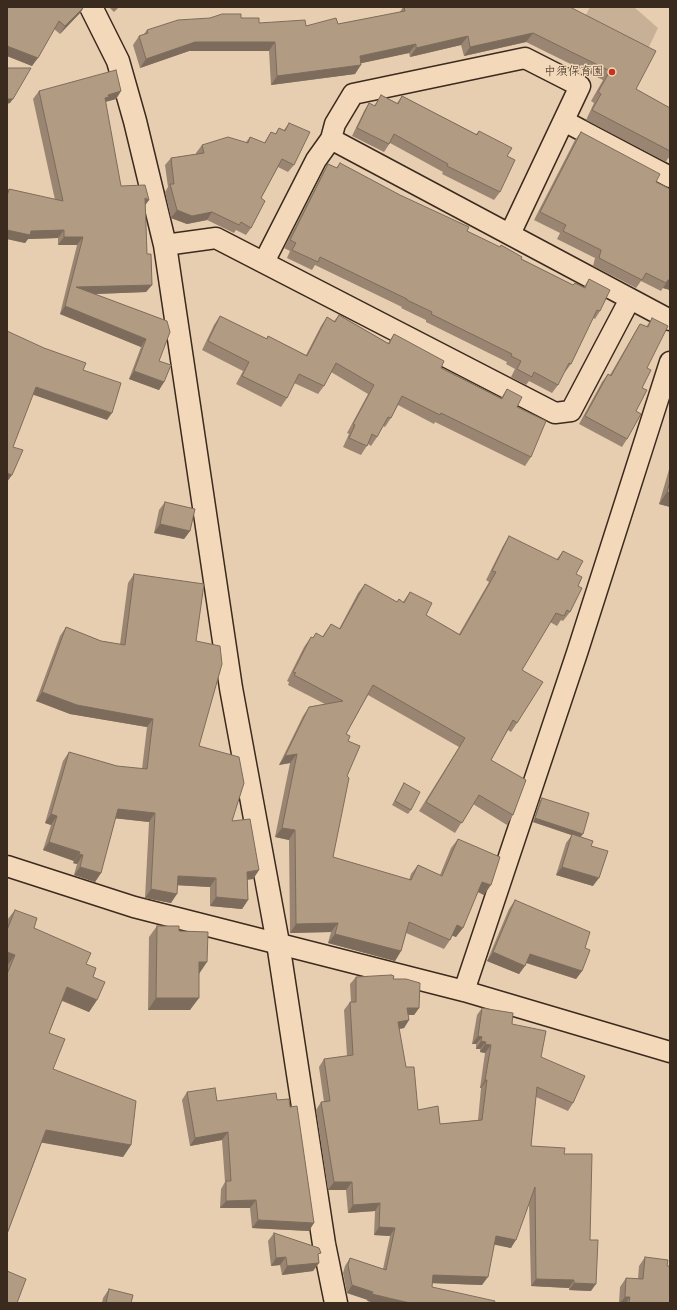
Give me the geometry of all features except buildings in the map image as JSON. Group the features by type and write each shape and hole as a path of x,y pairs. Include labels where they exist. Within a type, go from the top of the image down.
{"street":[{"path":"91,7 118,61 135,121 164,245 231,688 278,943 324,1244 336,1303"},
{"path":"264,262 316,160 331,139 336,124 353,94 525,58 580,86 510,234"},
{"path":"564,121 670,176"},
{"path":"331,139 670,320"},
{"path":"164,245 216,238 555,413 571,411 630,299"},
{"path":"464,991 577,653 670,362"},
{"path":"9,871 134,907 464,991 670,1052"}],"shaded area":[{"path":"590,7 634,7 658,28 646,53 583,20"}],"place":[{"name":"中須保育園","path":"612,72"}]}
